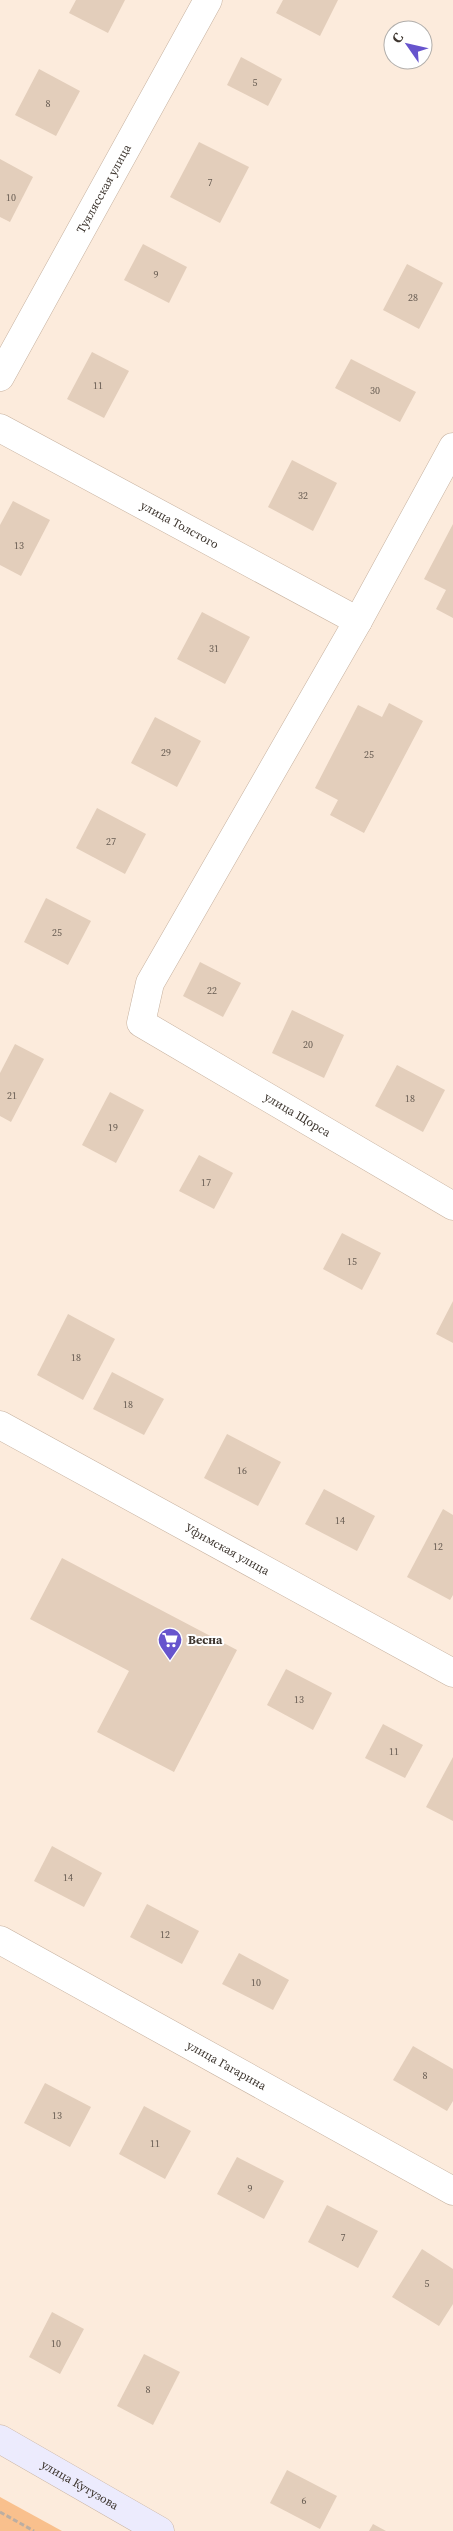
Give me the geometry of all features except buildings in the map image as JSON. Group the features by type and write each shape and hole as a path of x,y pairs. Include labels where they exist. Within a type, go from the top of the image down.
{"main road":[{"name":"улица Кутузова","path":"0,2439 160,2531"}],"street":[{"name":"Туялясская улица","path":"0,377 208,0"},
{"name":"улица Толстого","path":"0,428 358,621"},
{"path":"358,621 453,446"},
{"name":"улица Щорса","path":"358,621 150,983 141,1023 453,1206"},
{"name":"Уфимская улица","path":"0,1425 453,1674"},
{"name":"улица Гагарина","path":"0,1940 453,2191"}],"path":[{"path":"0,2512 34,2531"}],"shaded area":[{"path":"0,2497 62,2531 0,2531"}],"place":[{"name":"Весна","path":"170,1661"}]}
